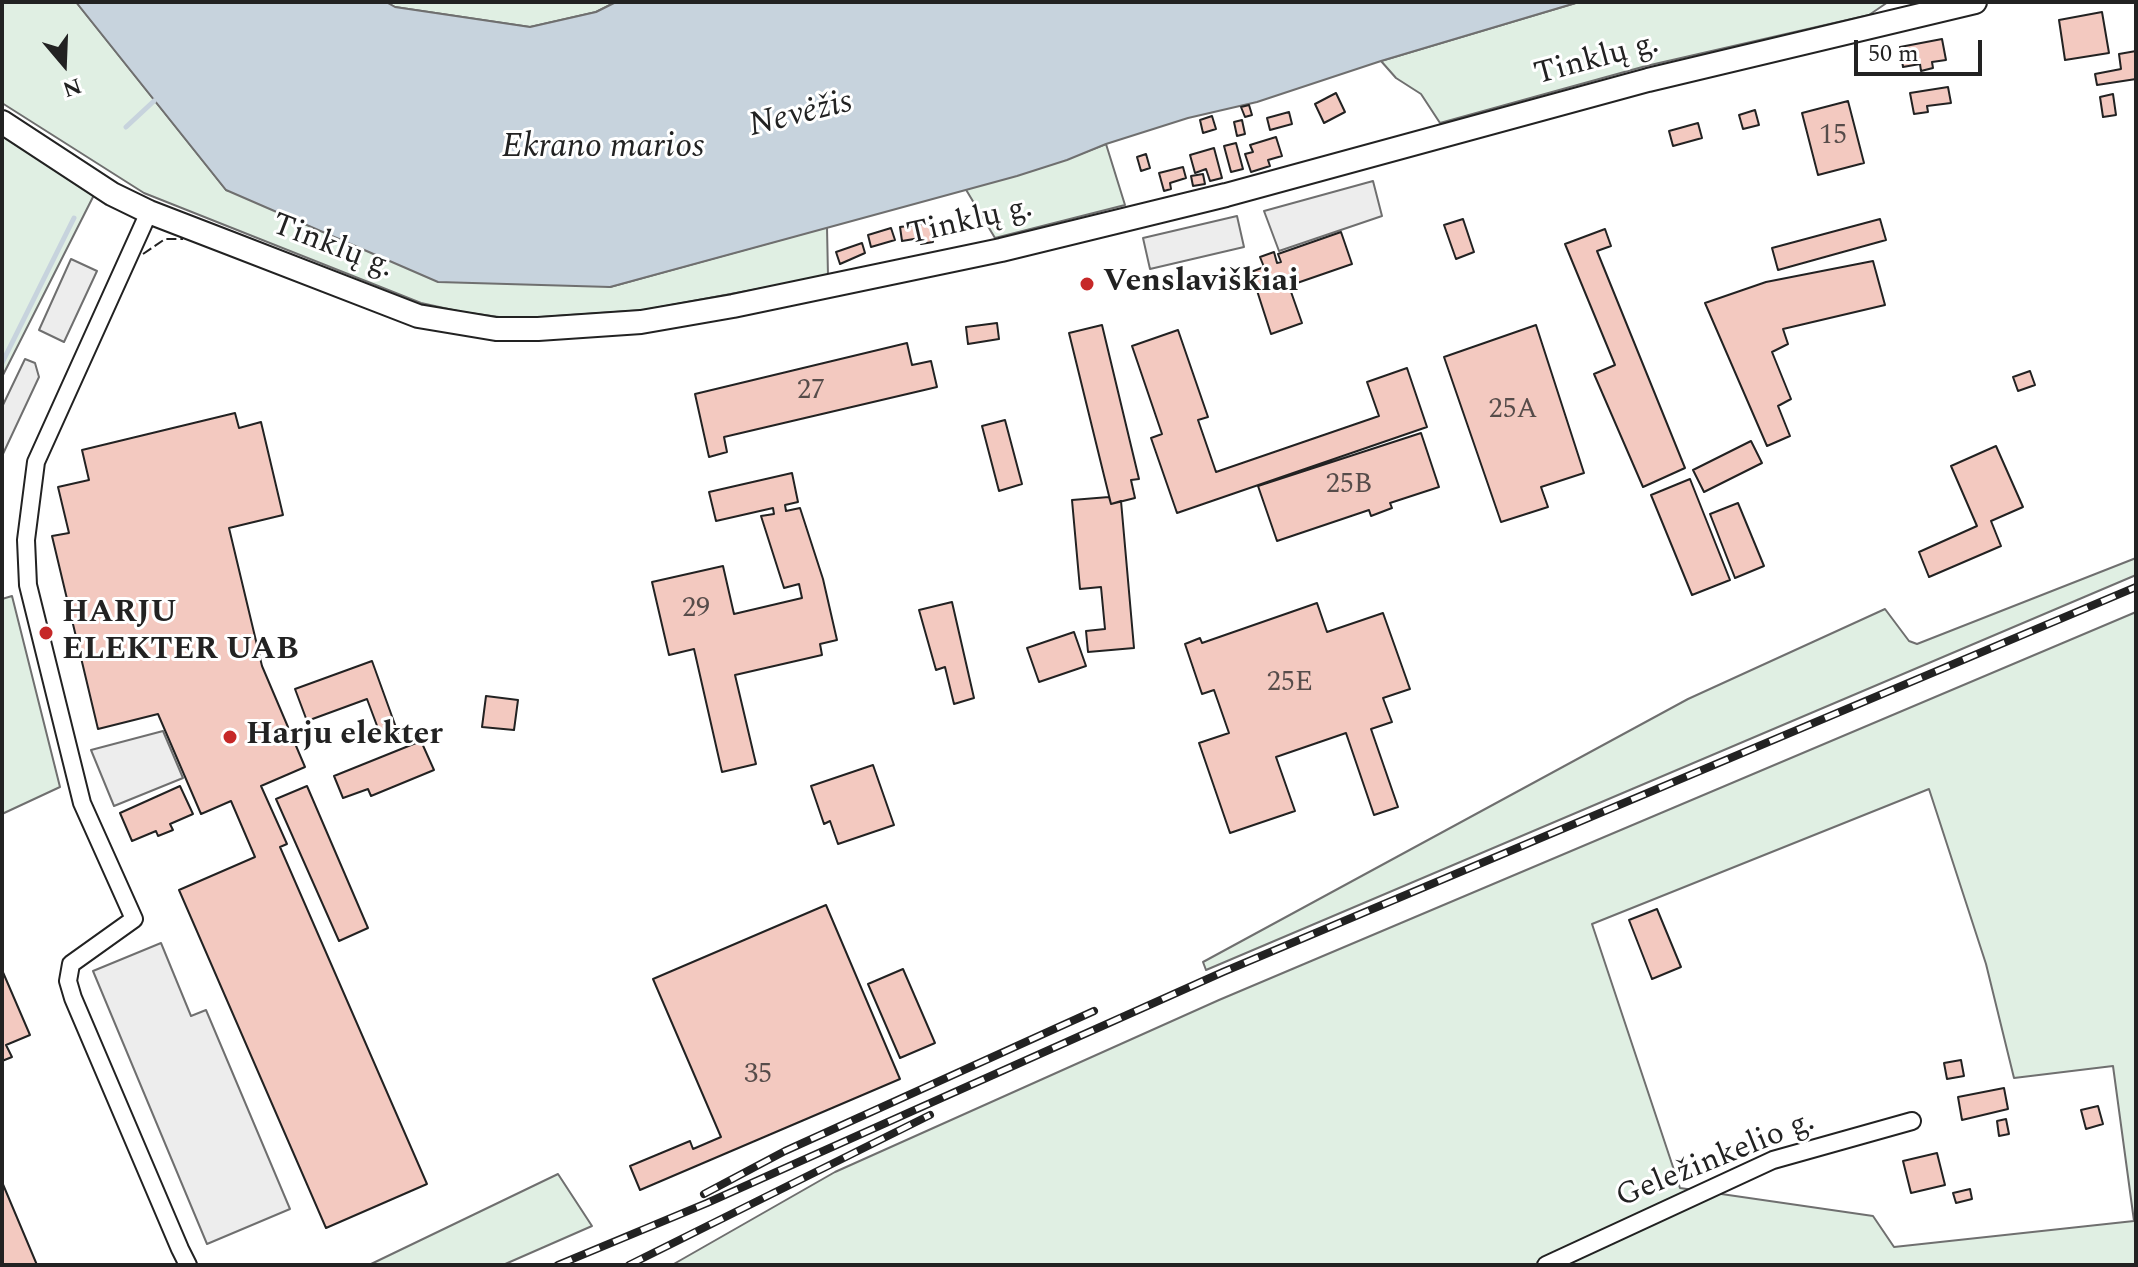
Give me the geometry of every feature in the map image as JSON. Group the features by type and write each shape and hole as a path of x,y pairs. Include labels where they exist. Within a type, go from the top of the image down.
{"main road":[{"name":"Tinklų g.","path":"2,122 112,194 149,212 418,316 459,325 538,329 641,322 987,253 1226,195 1648,80 1975,2"}],"street":[{"path":"149,212 36,462 26,540 28,585 82,803 134,919 71,964 68,981 188,1265"},
{"name":"Geležinkelio g.","path":"1546,1265 1773,1160 1912,1121"}],"green space":[{"path":"2,2 76,2 226,190 610,287 827,227 828,276 644,310 541,317 499,317 421,303 144,193 2,103"},
{"path":"386,2 616,2 596,12 530,27 395,7"},
{"path":"1579,2 1888,2 1869,15 1646,66 1440,123 1421,94 1396,78 1381,61"},
{"path":"2,127 95,193 2,377"},
{"path":"1106,144 1125,205 995,238 965,188 1037,169"},
{"path":"2136,558 2136,575 1206,970 1203,962 1688,699 1885,609 1909,641 1917,644"},
{"path":"12,596 60,787 2,814 2,599"},
{"path":"2136,612 2136,1265 672,1265 835,1172 1219,1000","holes":["1929,789 1986,964 2014,1078 2113,1066 2134,1221 1894,1247 1873,1216 1680,1188 1592,924"]},
{"path":"558,1174 592,1226 503,1265 369,1265"}],"shaded area":[{"path":"1373,181 1382,216 1279,251 1264,211"},
{"path":"1237,216 1244,247 1150,269 1143,238"},
{"path":"71,259 97,271 64,342 39,330"},
{"path":"25,359 35,363 39,377 2,456 2,407"},
{"path":"163,731 183,778 114,806 91,750"},
{"path":"161,943 191,1016 206,1010 290,1209 207,1244 93,971"}],"water":[{"name":"Ekrano marios","path":"76,2 386,2 395,7 530,27 596,12 616,2 1579,2 1257,102 1188,118 1017,176 610,287 438,282 226,190"}],"building":[{"path":"2102,12 2109,53 2065,60 2059,20"},
{"path":"1942,39 1946,60 1932,62 1933,68 1921,71 1920,64 1903,67 1900,47"},
{"path":"2136,51 2136,79 2097,85 2095,74 2121,69 2119,54"},
{"path":"1948,87 1951,103 1927,106 1928,112 1914,114 1910,93"},
{"path":"1336,93 1345,112 1324,123 1315,104"},
{"path":"2113,94 2116,115 2103,117 2100,97"},
{"path":"1848,101 1864,163 1818,175 1802,113"},
{"path":"1249,105 1252,115 1245,117 1241,107"},
{"path":"1755,110 1759,125 1743,129 1739,115"},
{"path":"1289,112 1292,124 1270,130 1267,118"},
{"path":"1212,116 1216,129 1203,133 1200,120"},
{"path":"1242,120 1245,134 1237,136 1234,122"},
{"path":"1698,123 1702,138 1673,146 1669,131"},
{"path":"1276,137 1282,156 1268,160 1270,166 1251,172 1245,154 1253,152 1250,145"},
{"path":"1236,143 1243,169 1231,172 1224,146"},
{"path":"1214,148 1222,178 1210,181 1206,169 1195,173 1190,155"},
{"path":"1146,154 1150,168 1141,171 1137,157"},
{"path":"1183,167 1186,178 1170,183 1171,189 1164,191 1159,173"},
{"path":"1203,174 1205,184 1193,186 1191,176"},
{"path":"1463,219 1474,252 1456,259 1444,225"},
{"path":"1880,219 1886,240 1778,270 1772,248"},
{"path":"930,223 933,242 921,244 920,238 902,241 900,227"},
{"path":"891,228 895,240 871,247 868,235"},
{"path":"1605,229 1611,246 1597,251 1685,468 1643,487 1594,374 1615,365 1565,244"},
{"path":"1341,232 1352,264 1297,283 1298,286 1290,289 1302,323 1271,334 1251,272 1264,267 1260,257 1274,252 1277,263 1281,262 1278,254"},
{"path":"862,243 865,253 840,264 836,252"},
{"path":"1873,261 1885,305 1783,329 1788,344 1772,352 1791,399 1778,406 1790,436 1767,446 1705,303 1766,282"},
{"path":"997,323 999,339 968,344 966,327"},
{"path":"1102,325 1139,479 1131,480 1135,498 1111,504 1069,333"},
{"path":"1536,325 1584,473 1541,487 1548,507 1501,522 1444,357"},
{"path":"1178,330 1208,417 1198,420 1216,472 1379,416 1367,382 1407,368 1427,427 1177,513 1151,438 1162,434 1132,346"},
{"path":"907,343 912,365 931,361 937,387 724,437 727,452 709,457 695,394"},
{"path":"2030,371 2035,385 2018,391 2013,377"},
{"path":"235,413 239,428 261,422 283,515 229,528 262,666 305,767 261,786 287,844 280,847 427,1184 326,1228 179,890 255,857 231,801 201,814 158,714 98,729 52,536 69,533 58,487 89,480 82,450"},
{"path":"1005,420 1022,484 999,491 982,426"},
{"path":"1421,433 1439,487 1390,503 1392,508 1371,516 1369,510 1277,541 1258,486"},
{"path":"1751,441 1762,463 1704,492 1693,470"},
{"path":"1996,446 2023,507 1991,521 2001,546 1929,577 1919,552 1977,526 1951,466"},
{"path":"792,473 798,502 785,505 786,511 800,508 823,579 837,640 820,644 822,655 735,675 756,764 722,772 694,649 669,655 652,582 723,566 734,614 802,598 799,584 784,588 761,516 774,514 773,508 716,521 709,492"},
{"path":"1690,479 1730,580 1692,595 1651,495"},
{"path":"1109,497 1111,504 1121,501 1134,648 1088,652 1086,631 1105,629 1101,587 1080,589 1072,500"},
{"path":"1738,503 1764,566 1735,578 1710,514"},
{"path":"952,602 974,698 954,704 945,667 936,670 919,610"},
{"path":"1317,603 1327,632 1383,613 1410,689 1383,698 1392,722 1371,729 1398,807 1374,815 1346,733 1276,757 1295,811 1230,833 1199,743 1229,733 1214,690 1202,694 1185,644 1200,638 1202,643"},
{"path":"1074,632 1086,666 1039,682 1027,648"},
{"path":"372,661 398,733 382,739 367,699 307,721 295,689"},
{"path":"486,696 518,700 514,730 482,727"},
{"path":"421,741 434,770 371,796 368,789 343,798 334,776"},
{"path":"873,765 894,825 838,844 830,821 824,824 811,786"},
{"path":"180,786 193,814 170,824 173,830 158,836 156,831 132,841 120,813"},
{"path":"307,786 368,928 339,941 276,799"},
{"path":"826,905 900,1079 640,1190 630,1166 690,1141 693,1149 721,1137 653,979"},
{"path":"1657,909 1681,967 1652,979 1629,920"},
{"path":"903,969 935,1043 900,1058 868,984"},
{"path":"2,970 30,1035 6,1045 12,1057 2,1061"},
{"path":"1961,1060 1964,1076 1947,1079 1944,1063"},
{"path":"2004,1088 2008,1109 1962,1120 1958,1097"},
{"path":"2098,1106 2103,1124 2086,1129 2081,1110"},
{"path":"2006,1119 2009,1134 1999,1136 1997,1121"},
{"path":"1937,1153 1945,1185 1911,1193 1903,1161"},
{"path":"2,1182 37,1265 2,1265"},
{"path":"1970,1189 1972,1199 1956,1203 1953,1193"}],"waterway":[{"path":"126,127 154,101"},
{"path":"2,363 74,218"}],"railway":[{"path":"558,1265 707,1203 1223,972 2136,587"},
{"path":"704,1194 785,1151 1094,1011"},
{"path":"629,1265 930,1115"}],"fence":[{"path":"143,254 165,239 183,239"}],"place":[{"name":"Venslaviškiai","path":"1087,284"},
{"name":"HARJU ELEKTER UAB","path":"46,633"},
{"name":"Harju elekter","path":"230,737"}],"water label":[{"name":"Nevėžis","path":"801,116"}]}
